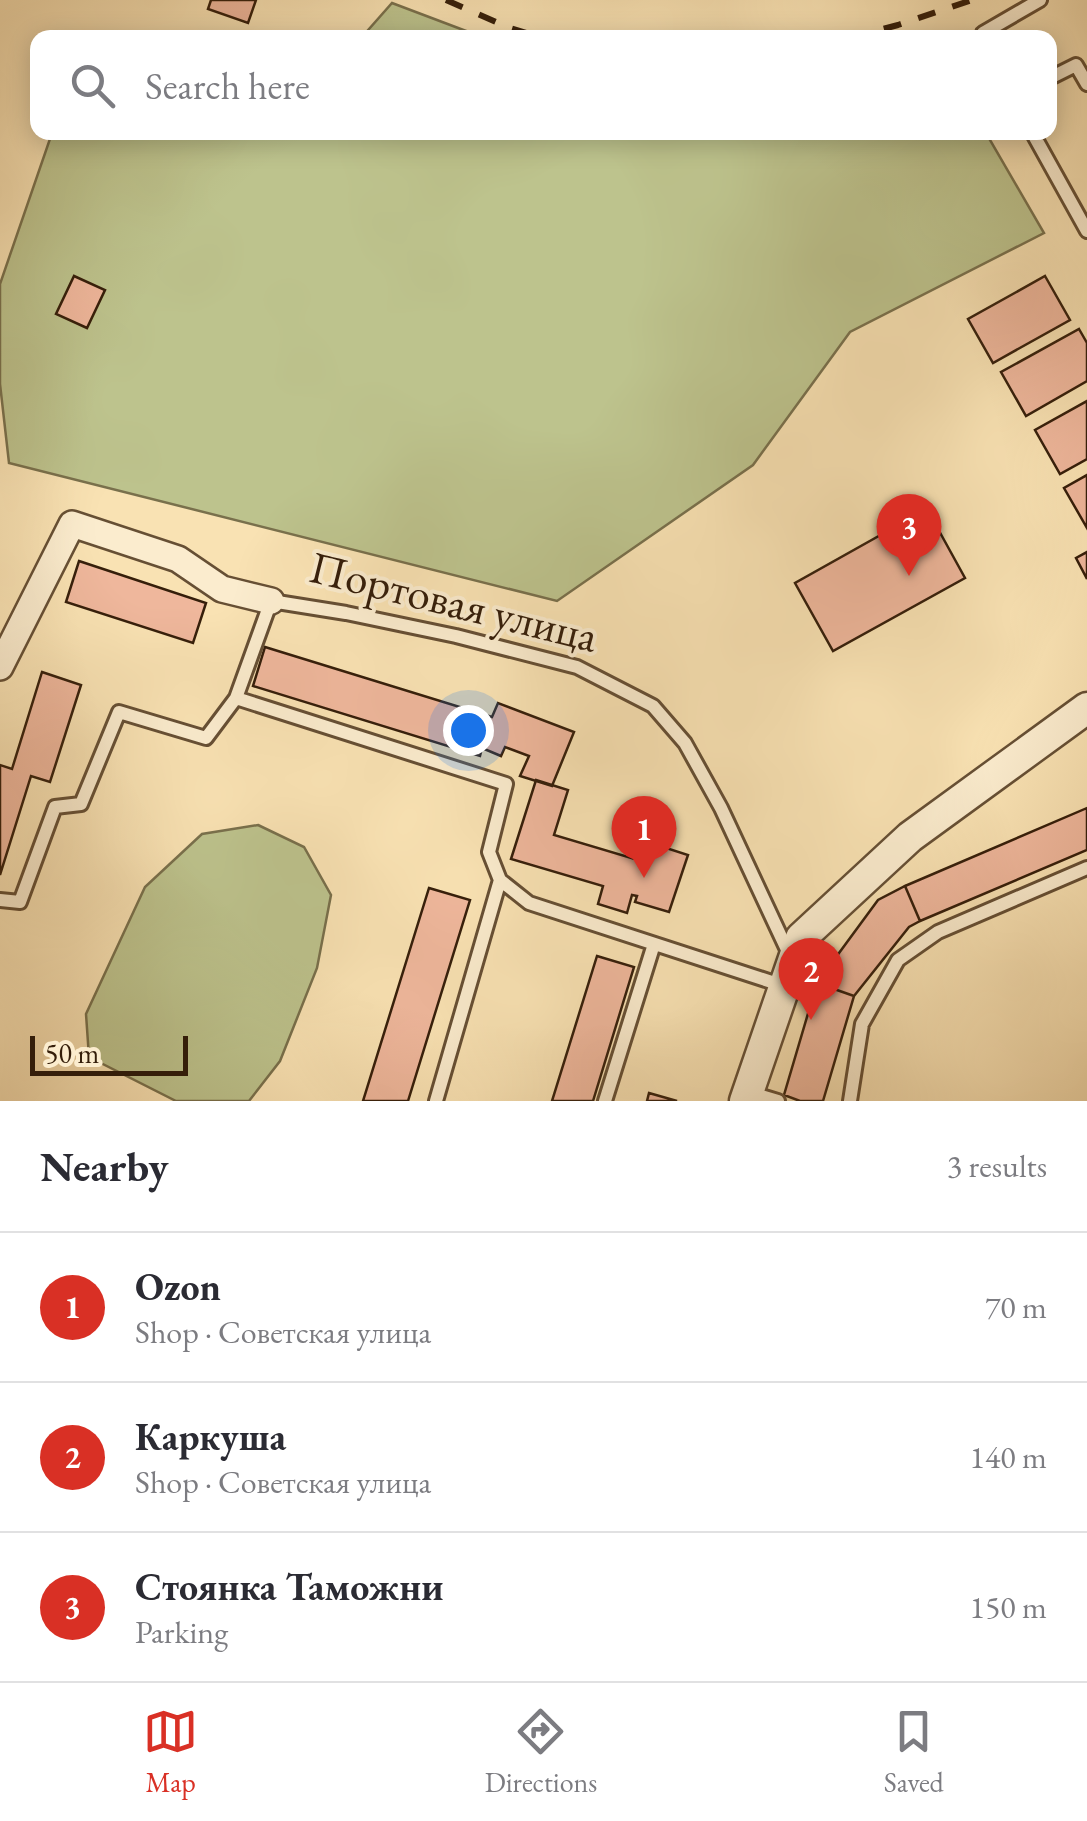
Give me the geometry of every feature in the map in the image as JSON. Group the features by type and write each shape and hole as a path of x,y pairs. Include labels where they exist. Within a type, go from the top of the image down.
{"street":[{"name":"Портовая улица","path":"0,667 72,524 178,559 222,589 271,600"},
{"path":"757,1098 801,938 910,838 1087,708"}],"lane":[{"path":"988,30 1040,0"},
{"path":"1057,74 1076,65 1087,84"},
{"path":"1037,140 1082,212 1087,231"},
{"path":"0,900 20,902 55,807 81,804 118,712 206,738 236,698 271,600"},
{"name":"Портовая улица","path":"271,600 456,636 578,667 652,706 684,744 721,808 789,974"},
{"path":"236,698 506,784 489,852 500,880 529,904 654,944 789,974"},
{"path":"850,1101 862,1024 898,960 938,932 1087,868"},
{"path":"436,1101 500,880"},
{"path":"605,1101 654,944"}],"green space":[{"path":"392,3 463,30 368,30"},
{"path":"50,140 990,140 1044,233 850,332 753,465 557,601 9,463 0,384 0,284"},
{"path":"258,825 304,847 331,895 317,968 280,1061 249,1101 176,1101 89,1057 86,1014 145,887 202,834"}],"building":[{"path":"211,0 256,0 248,23 208,9"},
{"path":"74,276 105,290 87,328 56,314"},
{"path":"1045,276 1070,320 993,363 968,319"},
{"path":"1079,329 1087,343 1087,381 1026,416 1001,372"},
{"path":"1087,401 1087,459 1060,474 1035,430"},
{"path":"1087,475 1087,528 1064,488"},
{"path":"927,509 965,578 833,651 795,583"},
{"path":"1087,552 1087,579 1076,558"},
{"path":"79,561 206,603 193,643 66,602"},
{"path":"265,647 492,717 498,703 574,732 552,786 520,776 529,756 505,747 501,756 482,748 480,756 253,686"},
{"path":"42,672 81,685 50,782 31,776 0,875 0,765 12,769"},
{"path":"536,780 568,790 554,835 648,863 654,844 688,855 669,912 635,902 637,896 632,895 627,913 598,904 603,886 511,859"},
{"path":"1087,808 1087,850 920,921 905,886"},
{"path":"905,886 920,921 909,927 854,996 817,983 878,900"},
{"path":"429,888 470,900 408,1101 363,1101"},
{"path":"597,956 634,967 593,1101 552,1101"},
{"path":"817,983 854,996 823,1101 800,1101 784,1095"},
{"path":"649,1093 677,1101 647,1101"}],"railway":[{"path":"446,0 517,30"},
{"path":"879,30 972,0"}],"place":[{"name":"Стоянка Таможни","path":"909,576"},
{"name":"Ozon","path":"644,878"},
{"name":"Каркуша","path":"811,1020"}]}
